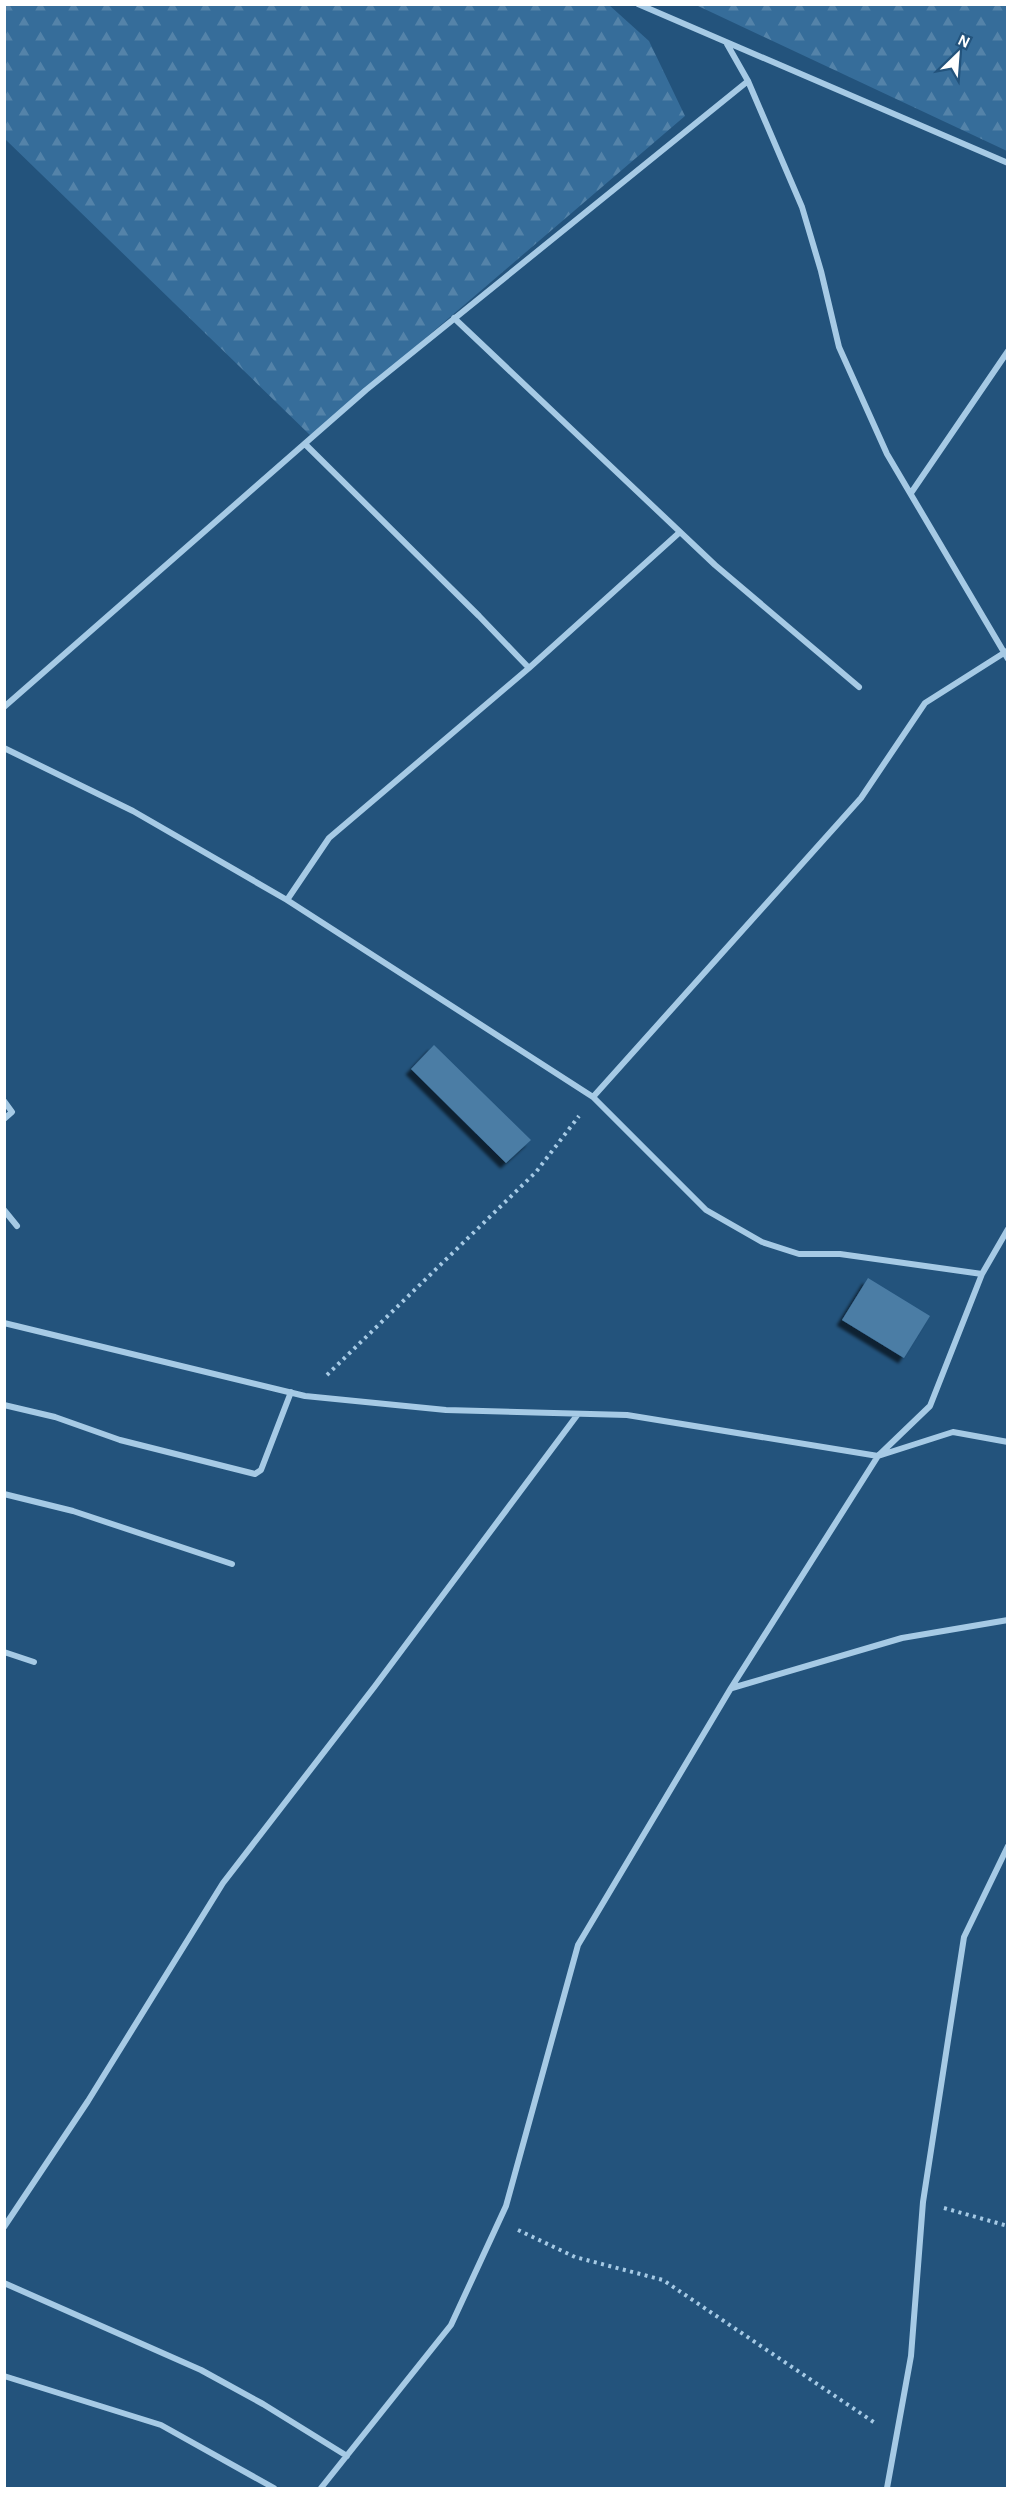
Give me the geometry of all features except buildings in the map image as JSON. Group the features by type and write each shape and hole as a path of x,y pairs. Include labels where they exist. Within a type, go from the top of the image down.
{"street":[{"path":"638,4 1008,164"},
{"path":"593,1097 861,798 926,703 1007,654 887,454 839,347 821,271 802,207 748,81 728,44"},
{"path":"4,706 305,444 454,318 748,81"},
{"path":"454,318 715,565 859,687"},
{"path":"911,493 1008,351"},
{"path":"305,444 529,668"},
{"path":"287,900 329,838 529,668 680,532"},
{"path":"4,748 133,811 287,900 593,1097 706,1210 762,1242 799,1254 840,1254 982,1274"},
{"path":"4,1101 12,1112 4,1119"},
{"path":"4,1210 17,1226"},
{"path":"321,2488 451,2325 506,2206 578,1945 731,1688 878,1456 930,1406 982,1274 1008,1229"},
{"path":"4,1323 305,1396 446,1410 627,1416 711,1427 878,1456 953,1432 1008,1442"},
{"path":"4,1405 55,1417 120,1440 255,1474 261,1470 291,1392"},
{"path":"4,2227 88,2101 223,1883 375,1686 578,1414"},
{"path":"4,1494 73,1511 232,1564"},
{"path":"731,1688 902,1638 1008,1620"},
{"path":"4,1652 34,1662"},
{"path":"887,2488 911,2356 923,2202 964,1937 1008,1846"},
{"path":"4,2283 201,2370 263,2404 347,2456"},
{"path":"4,2376 161,2425 274,2488"}],"path":[{"path":"305,1396 536,1172 593,1097"},
{"path":"923,2202 1008,2226"},
{"path":"499,2220 575,2257 663,2280 897,2437"}],"green space":[{"path":"4,5 609,5 649,41 685,116 311,436 5,139"},
{"path":"696,5 1007,5 1007,151"}]}
